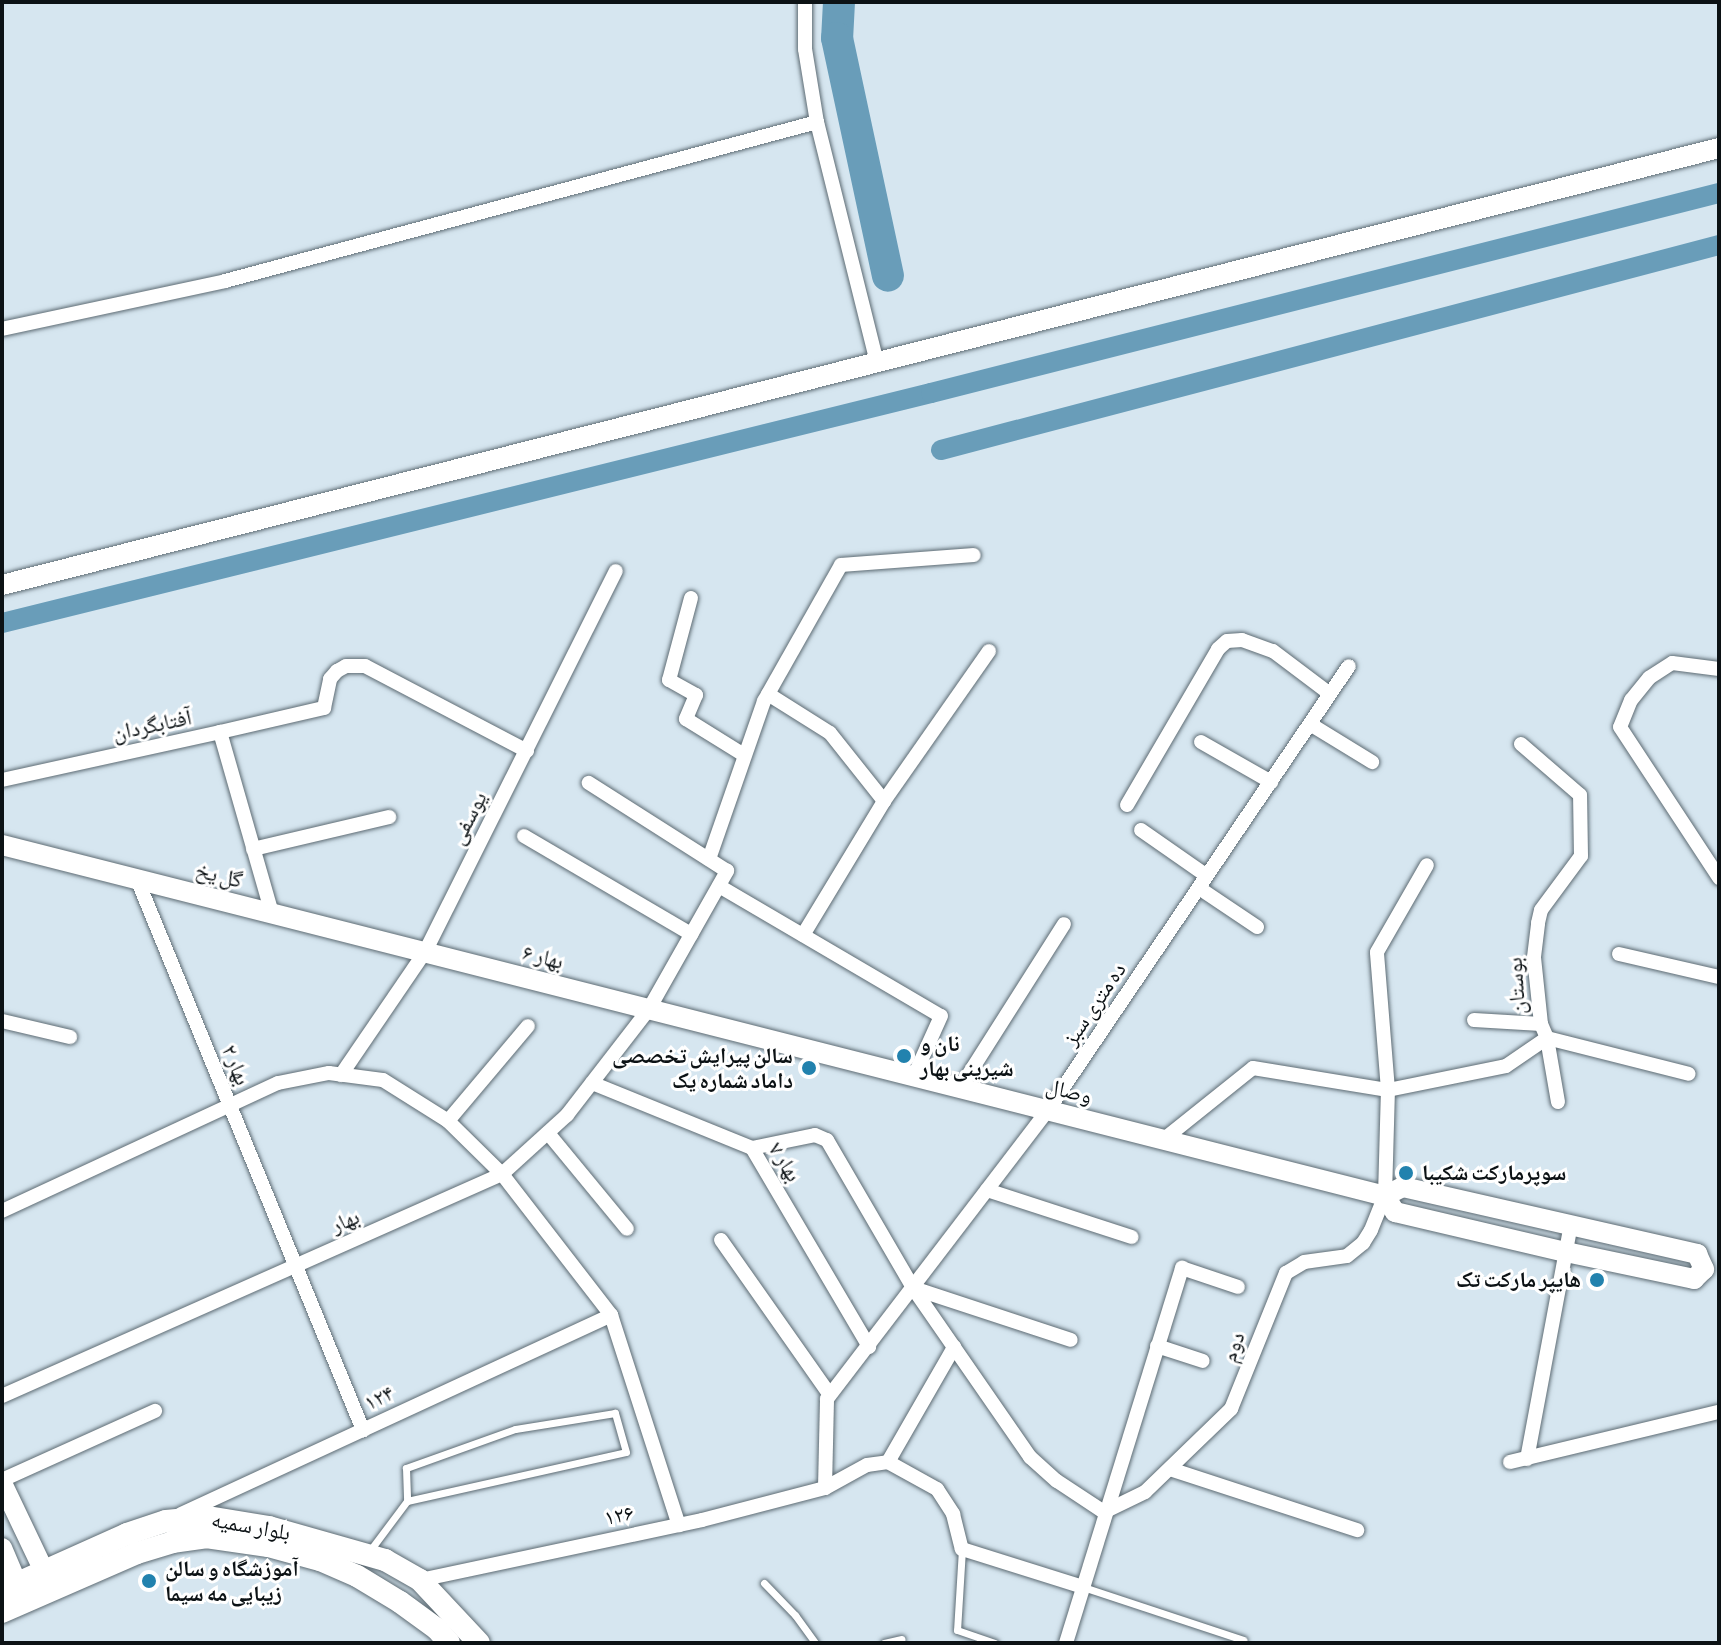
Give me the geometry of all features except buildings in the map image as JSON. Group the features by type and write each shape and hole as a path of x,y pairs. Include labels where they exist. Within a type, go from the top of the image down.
{"main road":[{"path":"2,585 1719,148"},
{"name":"گل یخ","path":"2,845 425,952"},
{"name":"بهار ۶","path":"425,952 649,1009"},
{"name":"وصال","path":"649,1009 1385,1196 1403,1187 1697,1254 1711,1271 1694,1279 1566,1252 1395,1212 1385,1196"},
{"path":"2,1482 48,1581"},
{"name":"بلوار سمیه","path":"48,1581 127,1534 166,1521 208,1517 269,1527 385,1560 420,1580 479,1643"},
{"name":"بلوار سمیه","path":"2,1612 15,1592 172,1542 206,1537 268,1546 320,1560 357,1576 425,1620 449,1643"},
{"path":"2,1548 15,1592"}],"street":[{"path":"805,2 805,49 817,122 877,363"},
{"path":"2,329 225,281 817,122"},
{"path":"589,783 709,859 768,694 841,565 974,555"},
{"name":"یوسفی","path":"341,1075 425,952 616,571"},
{"path":"691,598 669,680 696,695 686,719 744,755"},
{"path":"1127,805 1218,649 1227,641 1242,640 1273,651 1330,694"},
{"path":"803,935 884,801 989,651"},
{"path":"1719,669 1672,663 1649,678 1631,700 1620,727 1719,878"},
{"path":"220,732 324,708 330,679 337,671 346,666 365,666 527,751"},
{"name":"ده متری سبز","path":"830,1395 1048,1110 1349,666"},
{"path":"768,694 830,733 884,801"},
{"path":"1310,724 1372,762"},
{"name":"آفتابگردان","path":"2,780 220,732 272,913"},
{"path":"1201,742 1271,782"},
{"name":"بوستان","path":"1388,1090 1506,1066 1544,1031 1534,957 1538,923 1541,910 1581,856 1580,795 1521,744"},
{"path":"253,849 389,817"},
{"path":"1141,830 1257,927"},
{"path":"524,836 691,934"},
{"name":"بهار","path":"2,1396 502,1174 567,1115 649,1009 727,871 709,859"},
{"path":"1385,1196 1388,1090 1377,952 1427,865"},
{"name":"بهار ۲","path":"137,879 363,1430"},
{"path":"719,886 941,1016 914,1076"},
{"path":"960,1088 1064,924"},
{"path":"1619,954 1719,977"},
{"path":"1474,1020 1544,1031 1689,1074"},
{"path":"2,1021 70,1037"},
{"path":"448,1121 528,1026"},
{"path":"1544,1031 1558,1102"},
{"path":"1163,1140 1253,1068 1388,1090"},
{"path":"2,1211 278,1083 329,1073 383,1080 448,1121 502,1174 611,1315 679,1525"},
{"name":"بهار ۷","path":"592,1083 752,1148 869,1347"},
{"path":"548,1133 627,1229"},
{"path":"752,1148 815,1135 827,1140 913,1288 1030,1457 1057,1481 1104,1512"},
{"path":"987,1190 1132,1237"},
{"name":"دوم","path":"1104,1512 1145,1492 1231,1409 1286,1273 1304,1262 1347,1256 1363,1243 1385,1196"},
{"path":"1527,1459 1571,1224"},
{"path":"721,1240 830,1395 827,1399 825,1488"},
{"path":"1066,1643 1104,1512 1182,1268 1238,1287"},
{"path":"913,1288 1071,1340"},
{"name":"۱۲۴","path":"166,1521 611,1315"},
{"path":"1157,1346 1203,1361"},
{"path":"954,1347 888,1462 937,1489 953,1514 962,1549 1083,1587"},
{"path":"2,1482 155,1411"},
{"path":"1510,1462 1719,1412"},
{"name":"۱۲۶","path":"420,1580 679,1525 825,1488 867,1465 888,1462"},
{"path":"1170,1469 1357,1530"}],"lane":[{"path":"367,1554 407,1501 406,1468 515,1429 615,1413 626,1452 407,1501"},
{"path":"962,1549 957,1630 995,1643"},
{"path":"764,1583 795,1615 815,1643"},
{"path":"1083,1587 1243,1640"},
{"path":"884,1643 902,1639"}],"waterway":[{"path":"839,2 837,38 888,276"},
{"path":"2,623 931,393 1719,193"},
{"path":"941,450 1719,245"}],"place":[{"name":"نان و شیرینی بهار","path":"904,1056"},
{"name":"سالن پیرایش تخصصی داماد شماره یک","path":"809,1068"},
{"name":"سوپرمارکت شکیبا","path":"1406,1173"},
{"name":"هایپر مارکت تک","path":"1597,1280"},
{"name":"آموزشگاه و سالن زیبایی مه سیما","path":"149,1581"}]}
